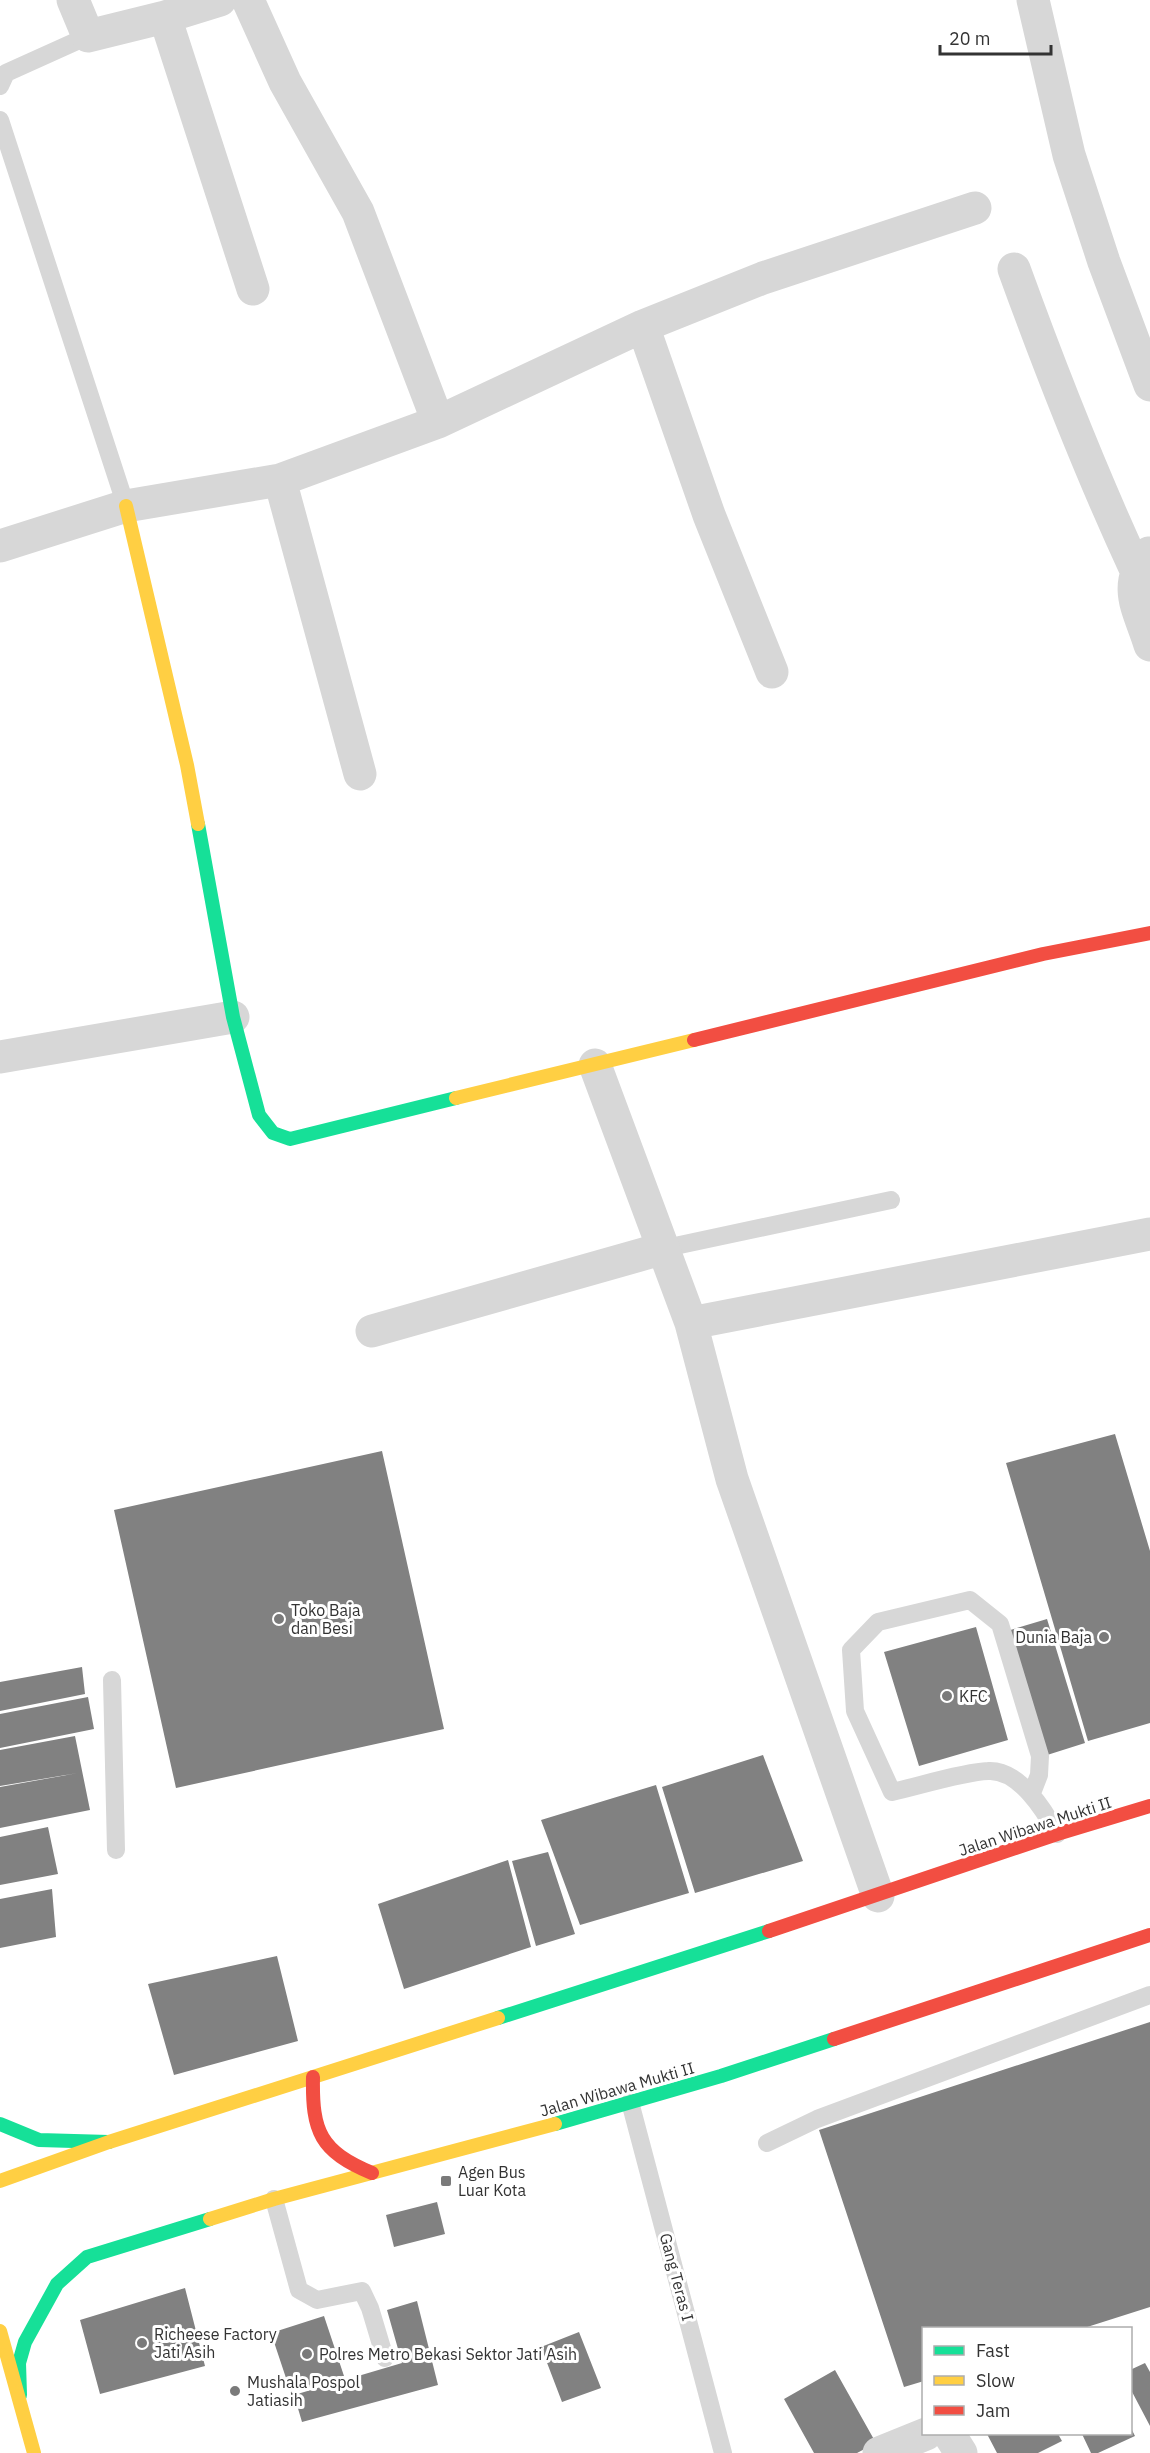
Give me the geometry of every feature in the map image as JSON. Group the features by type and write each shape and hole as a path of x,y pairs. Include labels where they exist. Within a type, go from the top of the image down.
{"main road":[{"path":"126,506 187,765 233,1017 259,1115 273,1133 290,1139 1031,957 1150,933"},
{"name":"Jalan Wibawa Mukti II","path":"0,2181 109,2142 878,1896 1057,1834 1150,1806"},
{"name":"Jalan Wibawa Mukti II","path":"20,2395 19,2362 25,2342 57,2284 87,2257 274,2199 721,2076 1150,1935"},
{"path":"312,2077 312,2109 323,2144 343,2162 372,2173"},
{"path":"0,2124 39,2140 109,2142"},
{"path":"0,2331 20,2395 34,2453"}],"street":[{"path":"73,0 88,36 165,17 220,0"},
{"path":"248,0 285,82 358,212 438,422"},
{"path":"1032,0 1069,155 1104,262 1150,385"},
{"path":"165,17 253,289"},
{"path":"0,546 126,506 280,480 438,422 643,326 763,279 975,208"},
{"path":"1014,269 1060,394 1107,508 1143,561 1132,584 1150,645"},
{"path":"643,326 709,515 772,672"},
{"path":"280,480 360,774"},
{"path":"0,1057 233,1017"},
{"path":"596,1065 661,1249 691,1323 732,1479 878,1896"},
{"path":"691,1323 1150,1234"},
{"path":"372,1331 661,1249"},
{"path":"879,2453 922,2435"},
{"path":"950,2435 961,2453"}],"lane":[{"path":"0,86 6,73 88,36"},
{"path":"0,120 126,506"},
{"path":"661,1249 891,1200"},
{"path":"1032,1794 1039,1775 1040,1756 1000,1624 970,1600 878,1622 851,1650 855,1711 892,1792 990,1770 1008,1777 1032,1794 1057,1834"},
{"path":"112,1680 116,1850"},
{"path":"767,2143 827,2115 1150,1995"},
{"name":"Gang Teras I","path":"630,2102 723,2453"},
{"path":"274,2199 299,2290 317,2300 362,2291 370,2308 385,2358"}],"building":[{"name":"Dunia Baja","path":"1115,1434 1150,1551 1150,1723 1088,1741 1006,1463"},
{"name":"Toko Baja dan Besi","path":"382,1451 444,1729 176,1788 114,1510"},
{"path":"1047,1619 1085,1743 1044,1756 1007,1631"},
{"name":"KFC","path":"976,1627 1008,1740 919,1766 884,1652"},
{"path":"82,1667 85,1694 0,1711 0,1682"},
{"path":"88,1697 94,1729 0,1748 0,1714"},
{"path":"75,1736 90,1810 0,1828 0,1787 78,1773 0,1786 0,1750"},
{"path":"763,1755 803,1861 695,1893 662,1787"},
{"path":"656,1785 689,1893 580,1925 541,1820"},
{"path":"48,1827 58,1874 0,1885 0,1837"},
{"path":"548,1852 575,1934 536,1946 512,1861"},
{"path":"508,1860 531,1947 404,1989 378,1904"},
{"path":"52,1889 56,1937 0,1948 0,1899"},
{"path":"277,1956 298,2041 174,2075 148,1984"},
{"path":"1150,2022 1150,2307 1087,2327 922,2327 922,2382 904,2387 819,2130"},
{"path":"437,2202 445,2234 394,2247 386,2215"},
{"name":"Richeese Factory Jati Asih","path":"185,2288 205,2366 100,2394 80,2320"},
{"path":"417,2301 438,2385 302,2422 294,2395 402,2363 387,2310"},
{"name":"Polres Metro Bekasi Sektor Jati Asih","path":"324,2316 344,2376 291,2393 271,2333"},
{"path":"579,2332 601,2388 562,2402 541,2347"},
{"path":"1145,2363 1150,2372 1150,2426 1132,2392 1132,2369"},
{"path":"835,2370 876,2443 857,2453 814,2453 784,2399"},
{"path":"1132,2430 1135,2436 1098,2453 1091,2453 1082,2435 1132,2435"},
{"path":"988,2435 1059,2435 1062,2441 1038,2453 997,2453"}],"traffic: fast":[{"path":"198,824 233,1017 259,1115 273,1133 290,1139 456,1098"},
{"path":"498,2018 769,1931"},
{"path":"555,2124 721,2076 834,2039"},
{"path":"0,2124 39,2140 109,2142"},
{"path":"20,2395 19,2363 25,2342 57,2284 87,2257 210,2219"}],"traffic: slow":[{"path":"126,506 187,765 198,824"},
{"path":"456,1098 694,1040"},
{"path":"0,2181 109,2142 498,2018"},
{"path":"210,2219 274,2199 555,2124"},
{"path":"0,2331 34,2453"}],"traffic: jam":[{"path":"694,1040 1043,954 1150,933"},
{"path":"769,1931 1057,1834 1150,1806"},
{"path":"834,2039 1150,1935"},
{"path":"313,2077 314,2112 323,2137 341,2156 372,2173"}],"place":[{"name":"Toko Baja dan Besi","path":"279,1619"},
{"name":"Dunia Baja","path":"1104,1637"},
{"name":"KFC","path":"947,1696"},
{"name":"Agen Bus Luar Kota","path":"446,2181"},
{"name":"Richeese Factory Jati Asih","path":"142,2343"},
{"name":"Polres Metro Bekasi Sektor Jati Asih","path":"307,2354"},
{"name":"Mushala Pospol Jatiasih","path":"235,2391"}]}
